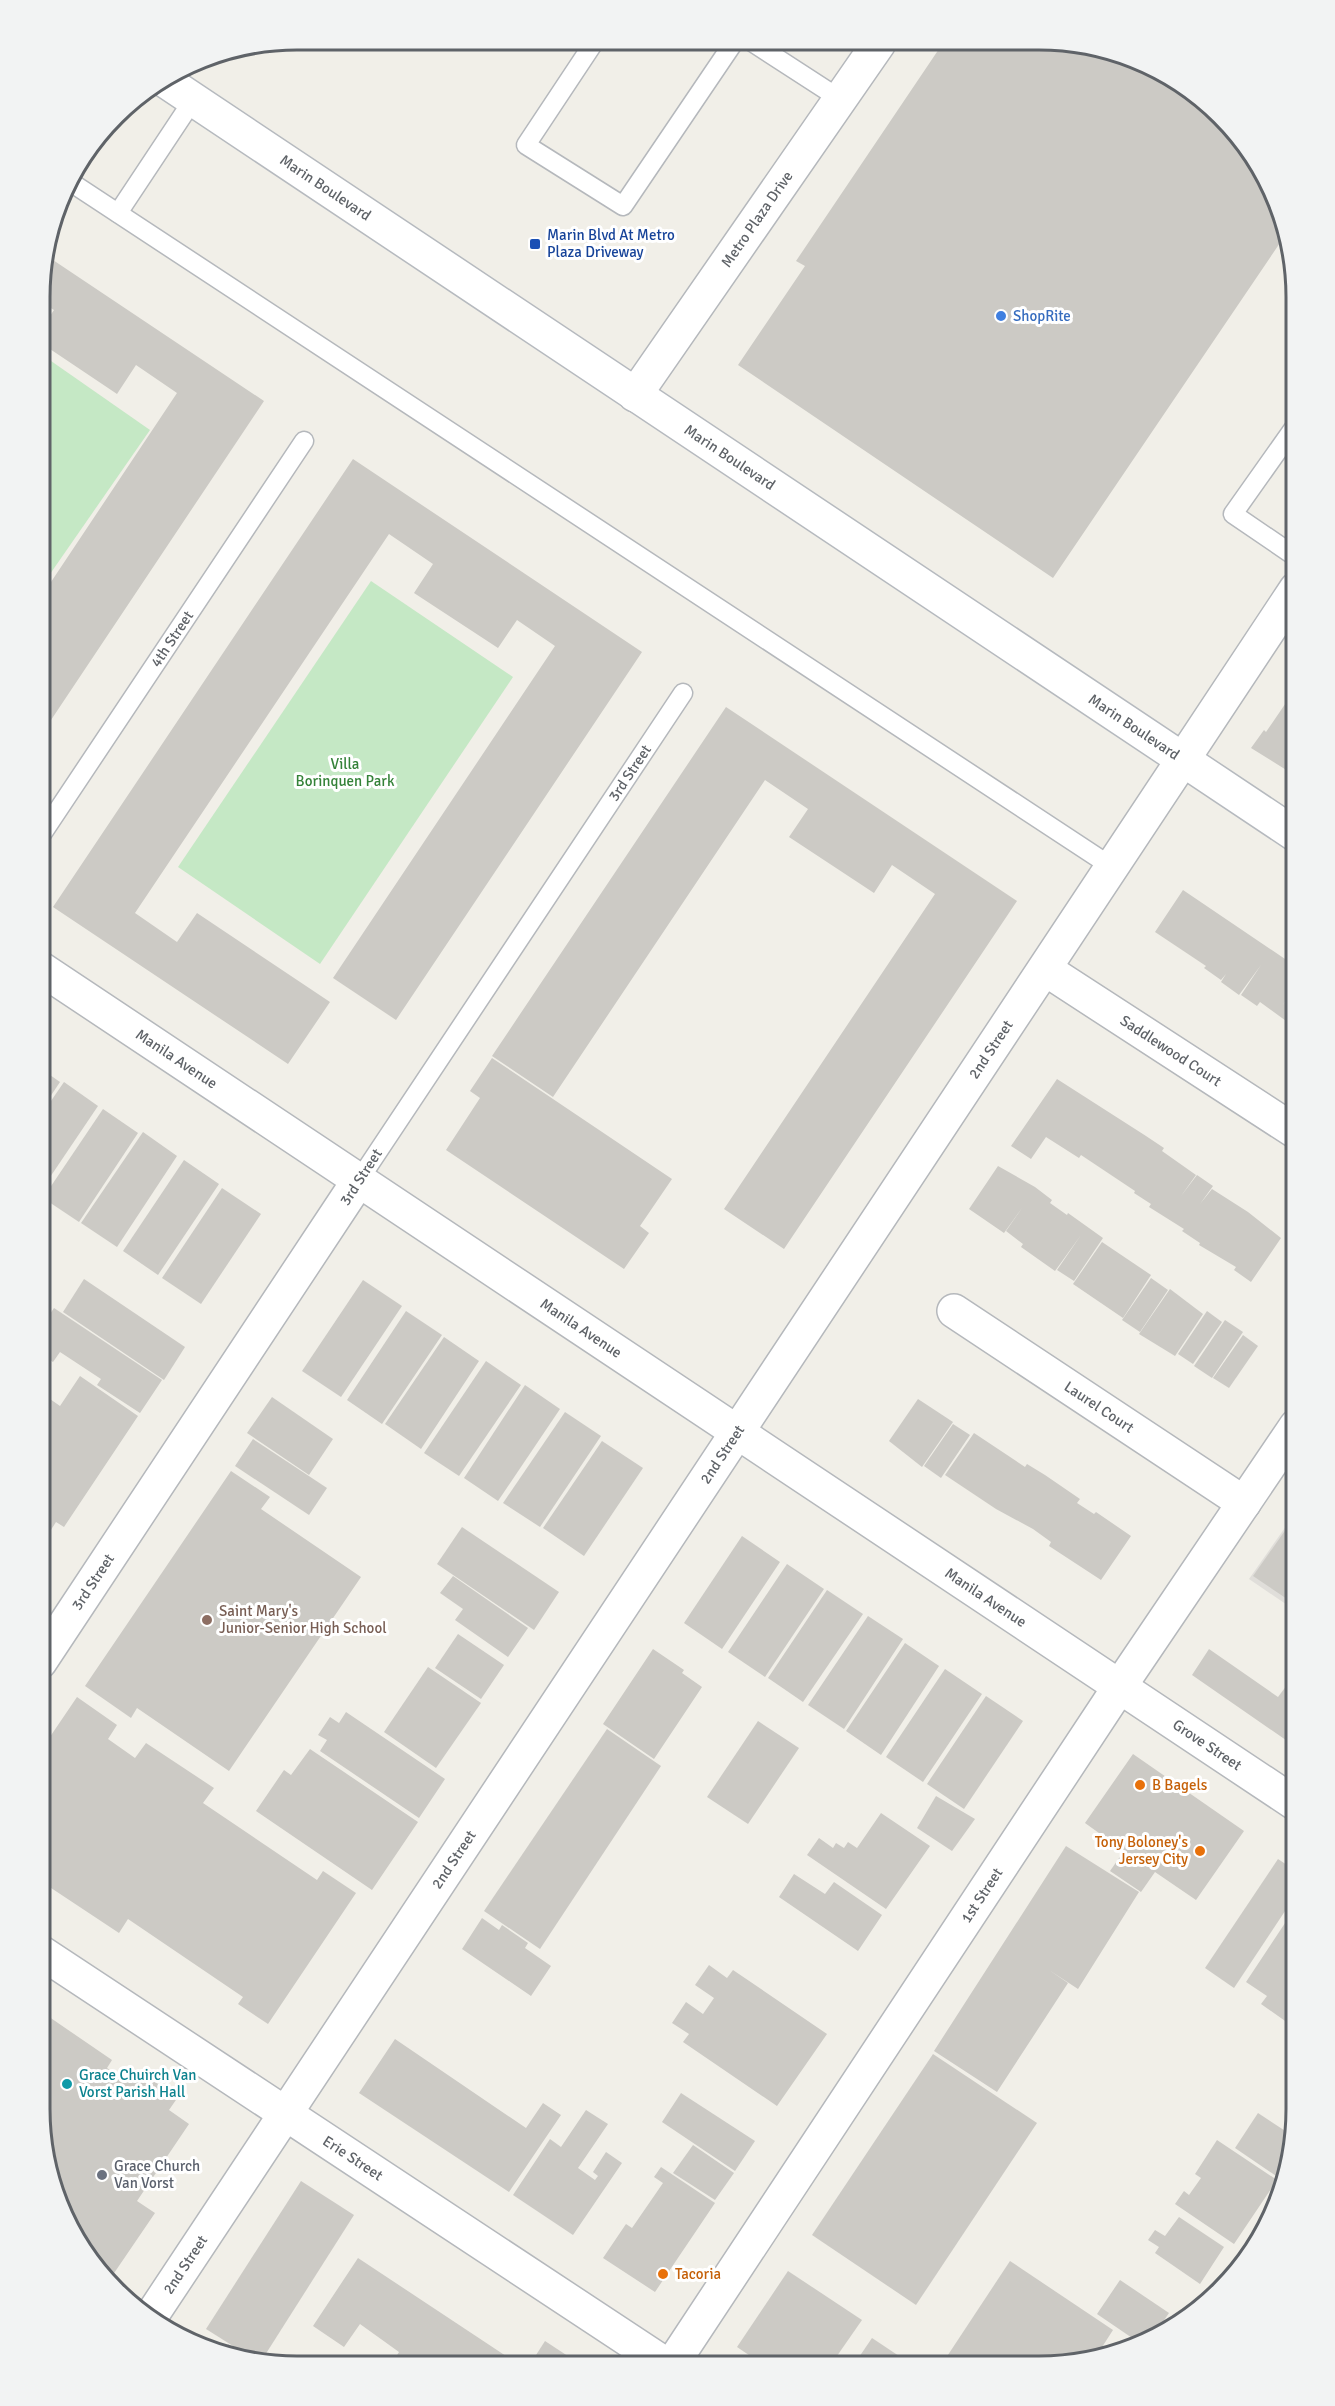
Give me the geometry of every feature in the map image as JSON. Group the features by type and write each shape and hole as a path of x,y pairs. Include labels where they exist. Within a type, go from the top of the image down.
{"street":[{"name":"Metro Plaza Drive","path":"635,395 874,50"},
{"name":"Marin Boulevard","path":"170,84 1286,828"},
{"name":"2nd Street","path":"155,2312 1286,604"},
{"name":"Saddlewood Court","path":"1045,969 1286,1126"},
{"name":"Manila Avenue","path":"50,975 1120,1686"},
{"name":"3rd Street","path":"50,1645 360,1180"},
{"name":"Laurel Court","path":"954,1311 1244,1503"},
{"name":"1st Street","path":"676,2356 1120,1686 1286,1441"},
{"name":"Grove Street","path":"1120,1686 1286,1797"},
{"name":"Erie Street","path":"50,1958 284,2115 654,2356"}],"lane":[{"path":"589,50 526,145 623,206 729,50"},
{"path":"764,50 840,99"},
{"path":"118,213 193,100"},
{"path":"76,186 1112,867"},
{"path":"1286,439 1233,514 1286,550"},
{"name":"4th Street","path":"50,822 304,441"},
{"name":"3rd Street","path":"360,1180 683,693"}],"shaded area":[{"path":"1286,1526 1286,1604 1249,1579"}],"green space":[{"path":"50,360 150,430 50,574"},
{"name":"Villa Borinquen Park","path":"371,581 513,677 320,964 178,867"}],"building":[{"name":"ShopRite","path":"938,50 1071,52 1102,58 1148,75 1189,101 1213,122 1234,146 1260,187 1280,243 1053,578 738,365 805,266 796,261"},
{"path":"53,260 264,401 50,722 50,584 177,393 136,365 117,394 50,349 50,316 54,310 50,308"},
{"path":"353,459 642,652 396,1020 333,978 555,646 517,620 498,648 414,593 433,564 389,534 135,913 177,942 197,913 330,1002 288,1064 53,907"},
{"path":"1286,703 1286,770 1251,748 1264,730 1266,732"},
{"path":"726,707 1017,901 784,1249 724,1209 935,894 892,865 874,893 789,837 808,809 765,780 553,1097 492,1056"},
{"path":"1183,890 1286,960 1286,1000 1282,1006 1286,1001 1286,1021 1260,1002 1257,1006 1241,995 1261,965 1239,995 1221,982 1226,974 1221,980 1204,968 1206,966 1155,932"},
{"path":"492,1058 672,1179 640,1226 649,1233 624,1269 446,1150 480,1098 470,1091"},
{"path":"50,1075 60,1082 50,1097"},
{"path":"1057,1079 1164,1148 1162,1151 1196,1175 1181,1196 1197,1175 1213,1186 1200,1204 1212,1189 1248,1212 1281,1238 1251,1282 1234,1270 1236,1267 1199,1245 1200,1243 1182,1231 1184,1229 1149,1207 1151,1204 1134,1193 1135,1191 1081,1155 1079,1158 1046,1137 1031,1159 1011,1146"},
{"path":"64,1082 98,1106 50,1177 50,1102"},
{"path":"103,1109 138,1133 79,1222 50,1203 50,1188"},
{"path":"143,1132 177,1156 117,1247 81,1223"},
{"path":"184,1160 219,1184 158,1275 123,1251"},
{"path":"998,1166 1035,1187 1052,1200 1050,1203 1103,1238 1074,1281 1057,1270 1081,1235 1055,1271 1021,1247 1023,1244 1006,1231 1022,1208 1004,1233 969,1209"},
{"path":"222,1188 261,1214 201,1304 162,1278"},
{"path":"1102,1242 1151,1275 1123,1318 1073,1284"},
{"path":"1151,1278 1168,1290 1140,1332 1122,1320"},
{"path":"84,1279 185,1347 164,1380 63,1312"},
{"path":"363,1280 402,1306 341,1397 302,1371"},
{"path":"1170,1289 1203,1314 1175,1356 1139,1334"},
{"path":"54,1308 162,1380 140,1413 97,1385 101,1379 60,1352 53,1362 50,1360 50,1314"},
{"path":"406,1311 442,1335 382,1424 347,1400"},
{"path":"1207,1311 1222,1322 1193,1364 1178,1354"},
{"path":"1225,1320 1243,1332 1212,1378 1194,1366"},
{"path":"1243,1335 1258,1346 1229,1388 1213,1378"},
{"path":"444,1337 479,1361 421,1449 385,1424"},
{"path":"486,1361 521,1385 459,1476 424,1453"},
{"path":"80,1376 138,1416 64,1527 56,1522 50,1531 50,1399 60,1406"},
{"path":"525,1385 560,1409 498,1501 464,1478"},
{"path":"272,1397 333,1439 309,1475 247,1433"},
{"path":"918,1399 953,1422 922,1467 889,1441"},
{"path":"565,1412 601,1436 540,1527 503,1503"},
{"path":"953,1424 970,1435 941,1478 924,1466"},
{"path":"974,1433 1025,1467 1027,1464 1045,1475 1080,1499 1077,1503 1094,1514 1096,1512 1131,1536 1101,1580 1049,1546 1051,1542 1033,1529 996,1509 945,1475"},
{"path":"253,1439 327,1488 309,1515 235,1466"},
{"path":"602,1441 643,1468 584,1556 543,1528"},
{"path":"231,1471 270,1497 261,1509 361,1577 229,1771 137,1708 131,1718 85,1686"},
{"path":"462,1527 559,1592 534,1630 437,1564"},
{"path":"1286,1529 1286,1598 1253,1576"},
{"path":"742,1536 780,1562 722,1649 684,1623"},
{"path":"787,1564 824,1589 765,1677 728,1652"},
{"path":"453,1576 528,1628 508,1657 455,1620 463,1609 440,1593"},
{"path":"827,1590 863,1614 803,1702 768,1678"},
{"path":"868,1616 903,1639 844,1729 808,1705"},
{"path":"458,1634 504,1665 481,1699 435,1668"},
{"path":"905,1643 939,1666 881,1755 846,1731"},
{"path":"653,1649 684,1670 682,1673 702,1687 654,1759 603,1724"},
{"path":"1209,1649 1278,1697 1286,1686 1286,1740 1192,1675"},
{"path":"428,1667 481,1703 436,1768 384,1732"},
{"path":"945,1669 982,1694 923,1782 886,1757"},
{"path":"986,1696 1023,1721 964,1809 927,1784"},
{"path":"77,1697 117,1725 108,1739 135,1758 146,1743 214,1788 203,1803 317,1880 323,1871 356,1893 268,2024 238,2004 243,1997 128,1919 119,1933 50,1887 50,1737"},
{"path":"346,1712 445,1779 419,1818 320,1751 327,1740 318,1735 330,1717 339,1723"},
{"path":"758,1721 799,1748 748,1824 707,1797"},
{"path":"607,1729 661,1766 540,1949 484,1911"},
{"path":"310,1749 418,1822 372,1890 256,1811 284,1770 291,1775"},
{"path":"1133,1754 1244,1831 1196,1900 1155,1872 1141,1892 1110,1871 1124,1851 1085,1823"},
{"path":"936,1796 975,1819 952,1851 917,1828"},
{"path":"881,1813 930,1846 886,1909 807,1855 819,1838 833,1848 836,1843 844,1848 848,1842 857,1848"},
{"path":"1066,1846 1139,1892 1078,1989 1049,1970 1068,1983 997,2092 934,2051"},
{"path":"1278,1859 1286,1864 1286,1910 1234,1988 1205,1968"},
{"path":"794,1874 825,1894 834,1882 882,1915 858,1951 779,1897"},
{"path":"482,1918 499,1930 502,1925 528,1943 525,1948 551,1966 531,1996 462,1949"},
{"path":"1286,1922 1286,2022 1261,2004 1267,1996 1246,1982"},
{"path":"709,1965 727,1978 733,1970 827,2034 777,2106 683,2042 689,2034 672,2023 686,2002 703,2014 714,1998 695,1985"},
{"name":"Grace Church Van Vorst","path":"50,2018 112,2060 107,2068 126,2082 135,2069 178,2097 169,2110 189,2124 137,2201 155,2213 113,2274 91,2247 75,2219 54,2158 50,2125"},
{"path":"395,2039 526,2128 543,2103 561,2115 509,2192 359,2093"},
{"path":"933,2054 1037,2123 916,2305 812,2235"},
{"path":"681,2093 755,2141 735,2171 662,2122"},
{"path":"586,2110 608,2124 578,2168 595,2180 598,2176 593,2172 606,2152 622,2163 573,2235 513,2195 550,2139 561,2147"},
{"path":"1258,2113 1284,2130 1276,2176 1235,2148"},
{"path":"1217,2140 1275,2179 1273,2186 1234,2244 1175,2204 1184,2191 1189,2195 1201,2178 1195,2174"},
{"path":"693,2145 734,2173 715,2200 673,2173"},
{"path":"661,2167 715,2203 655,2292 603,2258 626,2224 632,2228 663,2183 654,2177"},
{"path":"301,2181 354,2215 266,2354 239,2349 206,2329"},
{"path":"1179,2217 1224,2247 1200,2284 1155,2253 1159,2247 1148,2240 1155,2230 1165,2236"},
{"path":"358,2258 506,2356 397,2356 399,2352 360,2324 344,2347 313,2326"},
{"path":"1010,2261 1113,2330 1101,2348 1087,2352 1054,2356 947,2356"},
{"path":"788,2271 862,2320 837,2356 750,2356 737,2347"},
{"path":"1120,2280 1169,2313 1162,2323 1132,2338 1097,2314"},
{"path":"872,2338 899,2356 860,2356"},
{"path":"545,2341 568,2356 535,2356"}],"place":[{"name":"Marin Blvd At Metro Plaza Driveway","path":"535,244"},
{"name":"ShopRite","path":"1001,316"},
{"name":"Saint Mary's Junior-Senior High School","path":"207,1620"},
{"name":"B Bagels","path":"1140,1785"},
{"name":"Tony Boloney's Jersey City","path":"1200,1851"},
{"name":"Grace Chuirch Van Vorst Parish Hall","path":"67,2084"},
{"name":"Grace Church Van Vorst","path":"102,2175"},
{"name":"Tacoria","path":"663,2274"}]}
